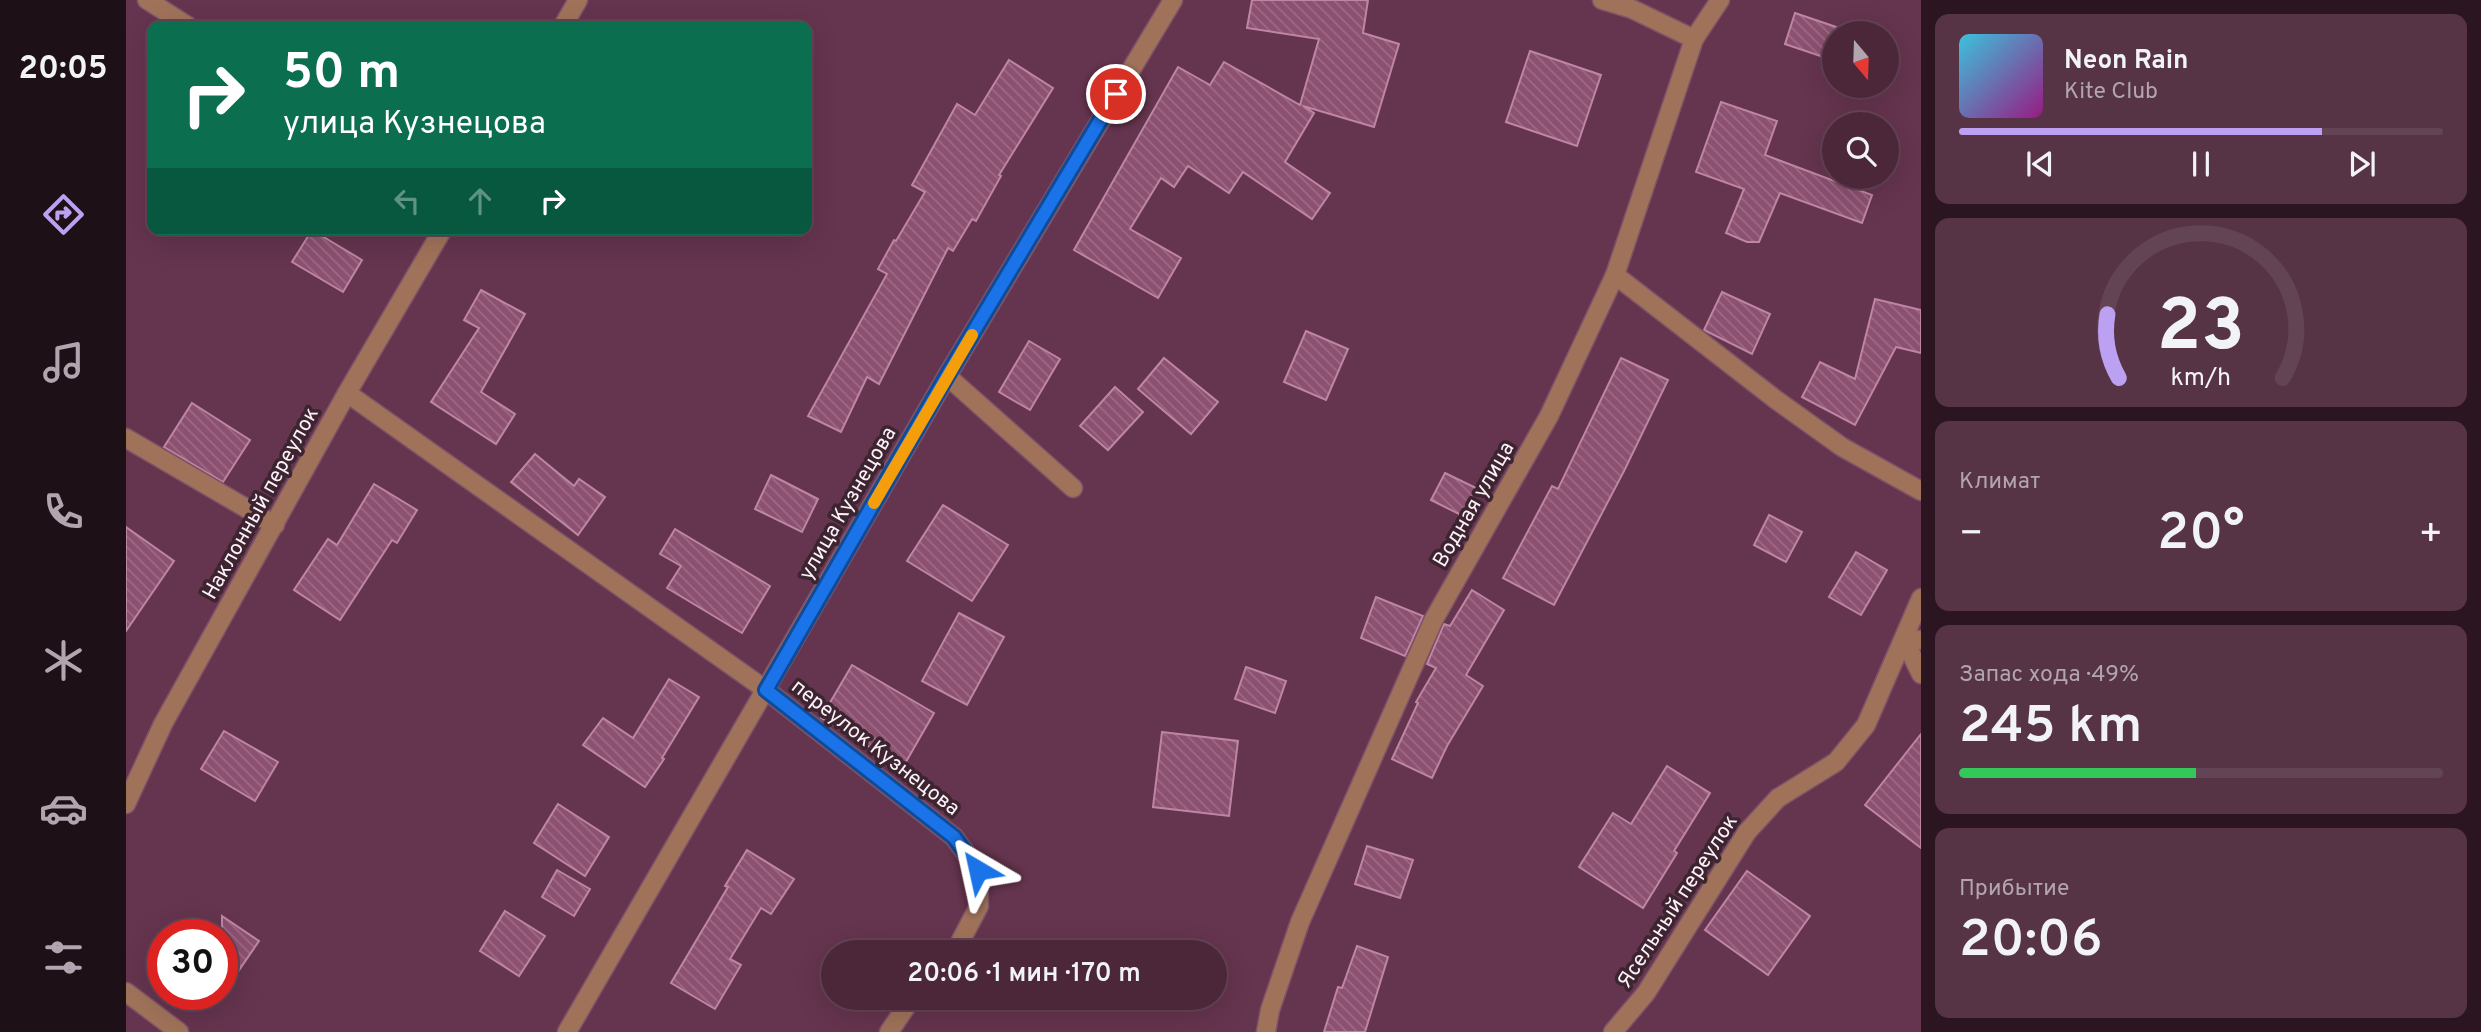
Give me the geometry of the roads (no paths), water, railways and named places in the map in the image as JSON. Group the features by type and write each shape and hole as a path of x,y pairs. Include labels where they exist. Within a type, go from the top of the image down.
{"street":[{"path":"147,0 180,21"},
{"path":"566,21 578,0"},
{"name":"улица Кузнецова","path":"567,1032 947,376 1173,0"},
{"path":"1602,0 1632,9 1694,39"},
{"name":"Водная улица","path":"1266,1032 1270,1010 1300,922 1434,619 1549,416 1615,275 1694,39 1720,0"},
{"name":"Наклонный переулок","path":"126,804 163,724 347,393 439,235"},
{"path":"1615,275 1775,399 1842,447 1921,491"},
{"path":"947,376 1073,488"},
{"name":"переулок Кузнецова","path":"347,393 766,690 954,837 978,870 979,906 961,940"},
{"path":"126,438 275,525"},
{"name":"Ясельный переулок","path":"1613,1032 1646,993 1747,832 1778,798 1836,762 1866,724 1912,640 1921,598"},
{"path":"1912,640 1921,674"},
{"path":"126,992 179,1032"},
{"path":"889,1032 904,1010"}]}
